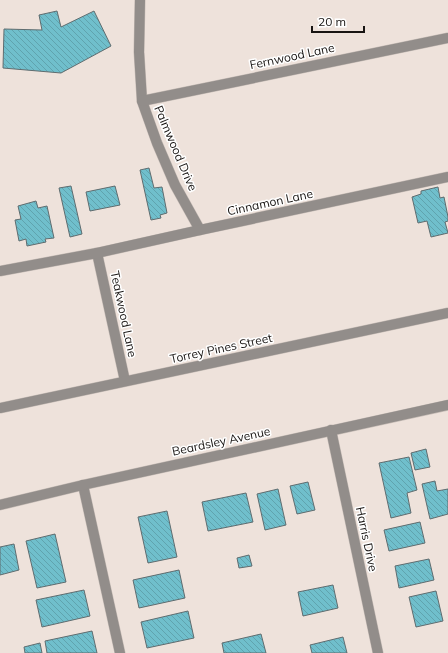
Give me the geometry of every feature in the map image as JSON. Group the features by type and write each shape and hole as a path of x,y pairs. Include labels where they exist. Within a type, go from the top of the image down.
{"street":[{"name":"Palmwood Drive","path":"140,0 139,52 142,100 157,143 175,185 200,230"},
{"name":"Fernwood Lane","path":"142,100 448,38"},
{"name":"Cinnamon Lane","path":"0,271 97,253 448,177"},
{"name":"Teakwood Lane","path":"97,253 125,381"},
{"name":"Torrey Pines Street","path":"0,408 448,312"},
{"name":"Beardsley Avenue","path":"0,505 83,485 448,405"},
{"name":"Harris Drive","path":"331,430 378,653"},
{"path":"83,485 120,653"}],"building":[{"path":"57,11 61,27 94,11 111,46 61,73 3,68 4,29 42,30 39,15"},
{"path":"149,168 154,188 162,187 167,213 160,215 161,218 151,220 140,170"},
{"path":"71,186 82,234 70,237 59,188"},
{"path":"115,186 120,205 90,211 86,192"},
{"path":"438,187 440,198 444,197 448,217 448,221 445,222 448,233 431,237 427,221 418,223 412,197 421,194 421,191"},
{"path":"36,201 38,208 47,206 54,238 45,239 46,242 27,246 26,239 19,241 15,220 21,219 18,206"},
{"path":"426,449 430,467 415,470 411,453"},
{"path":"409,457 417,490 407,493 411,513 391,518 379,463"},
{"path":"435,481 437,491 448,489 448,514 430,519 422,484"},
{"path":"308,482 315,510 297,514 290,486"},
{"path":"278,489 286,525 265,530 257,494"},
{"path":"246,493 253,522 208,531 202,502"},
{"path":"167,511 177,557 148,563 138,517"},
{"path":"420,522 425,543 389,551 384,530"},
{"path":"55,534 66,582 37,588 26,541"},
{"path":"14,544 19,570 0,575 0,547"},
{"path":"249,555 252,566 239,568 237,558"},
{"path":"429,559 434,580 399,588 395,566"},
{"path":"179,570 185,598 139,608 133,580"},
{"path":"333,585 338,608 303,616 298,592"},
{"path":"84,590 90,616 42,627 36,600"},
{"path":"436,591 443,621 416,627 409,597"},
{"path":"188,611 194,638 147,648 141,622"},
{"path":"92,631 97,653 47,653 45,641"},
{"path":"261,634 266,653 224,653 222,643"},
{"path":"343,637 347,653 312,653 310,645"},
{"path":"40,643 42,653 25,653 24,647"}]}
